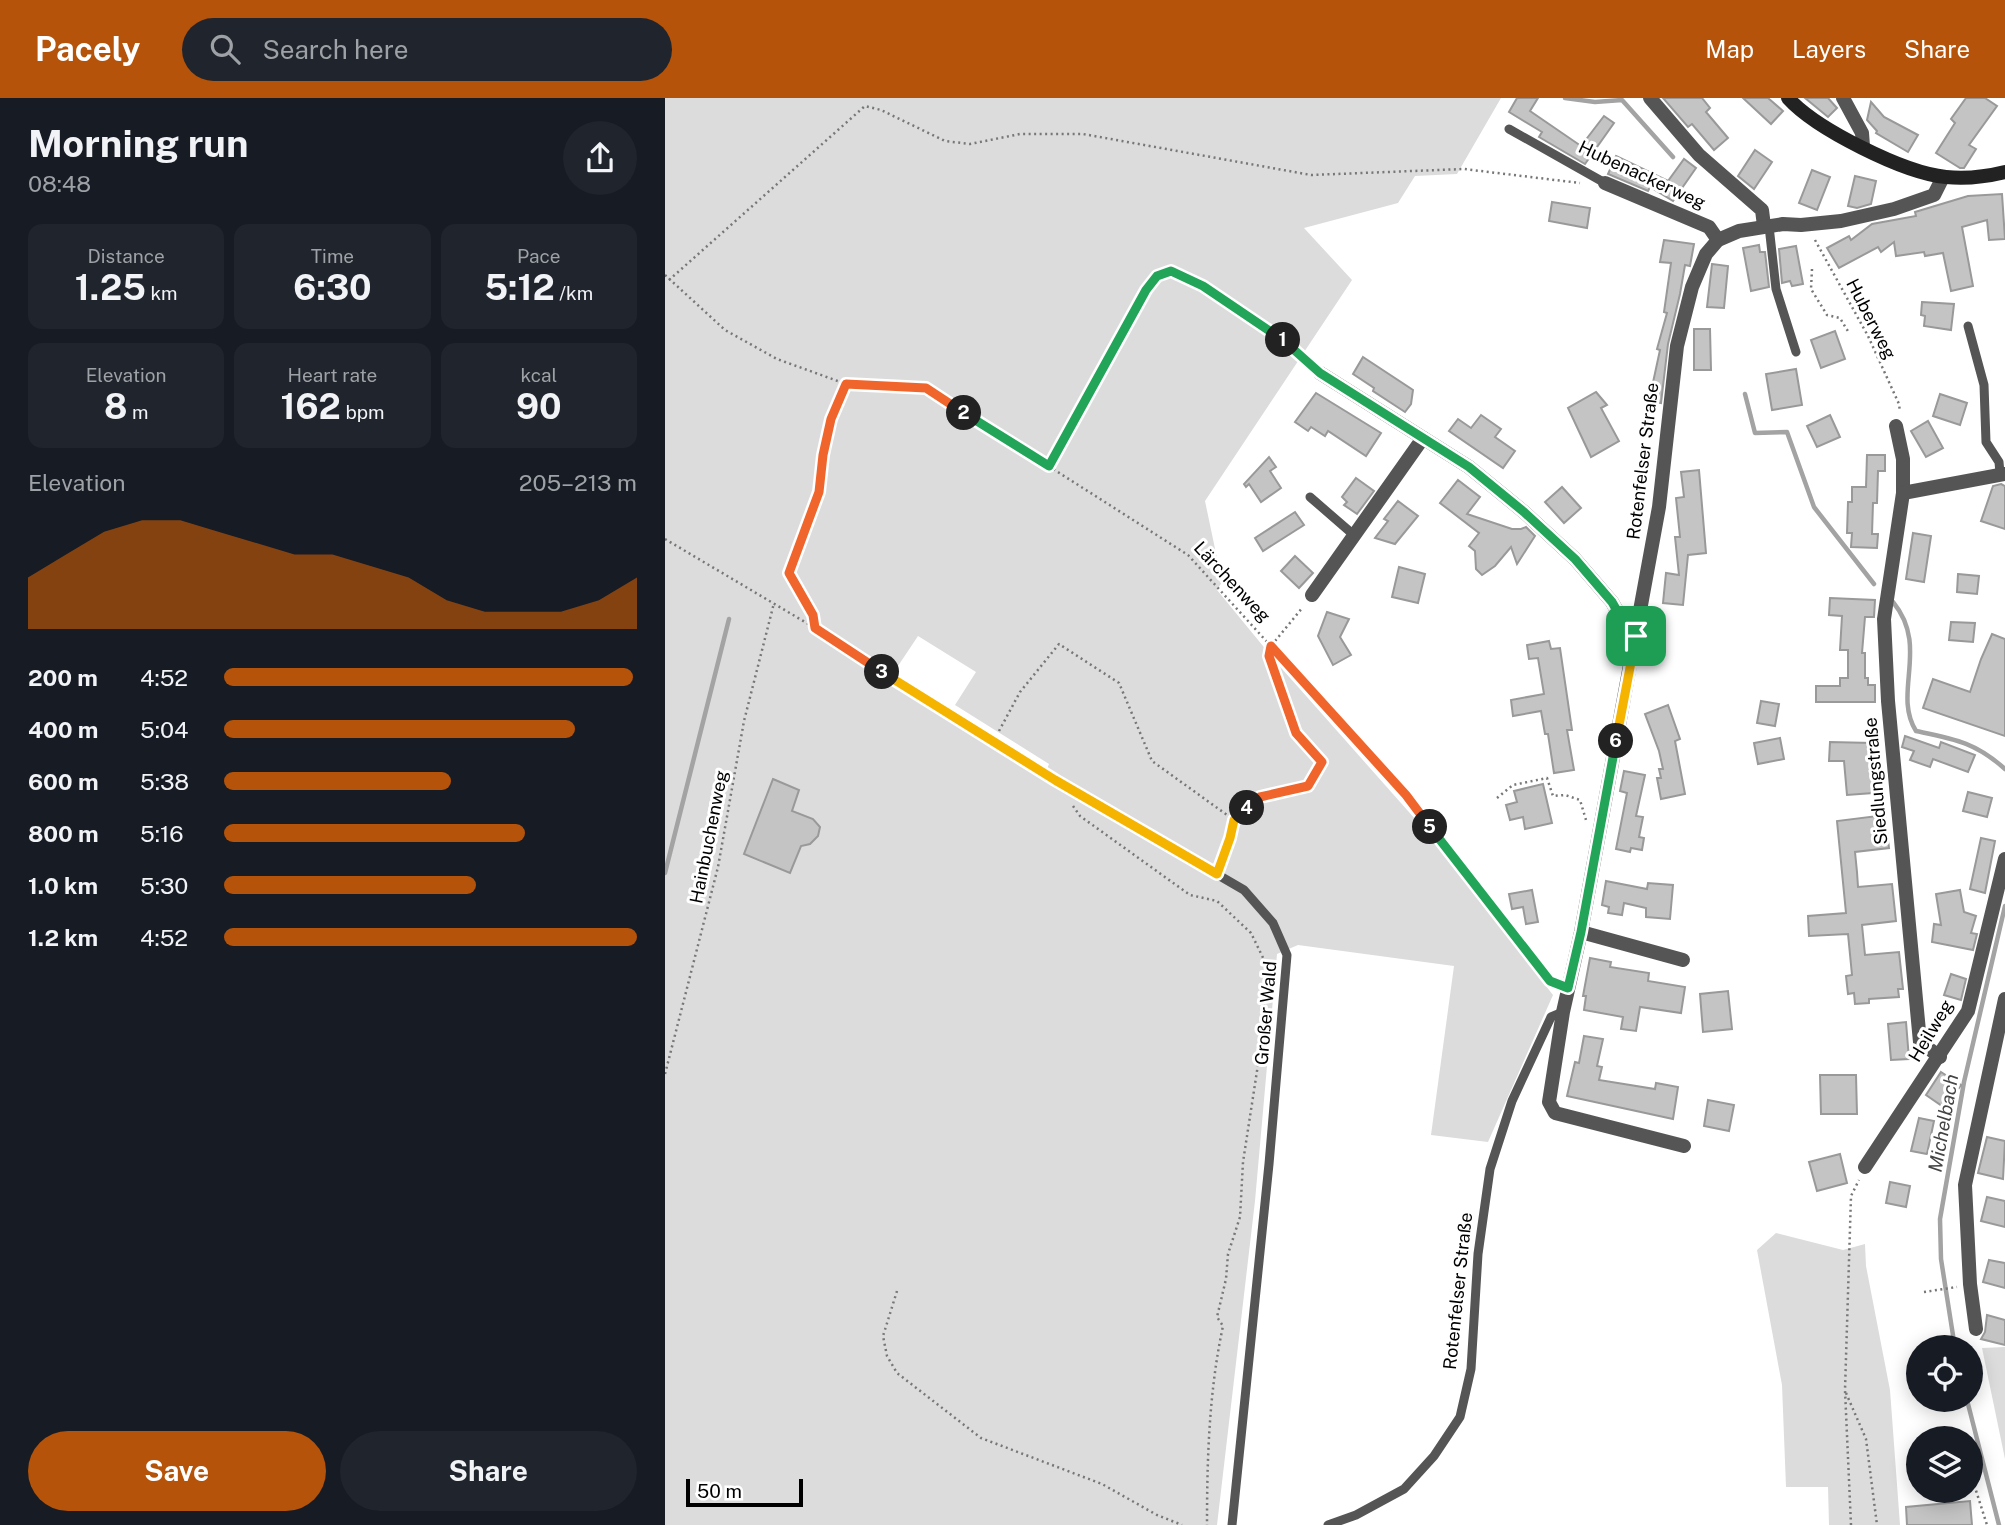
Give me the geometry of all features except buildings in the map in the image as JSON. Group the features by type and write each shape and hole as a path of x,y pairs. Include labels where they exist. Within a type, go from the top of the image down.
{"main road":[{"path":"1788,98 1831,132 1890,160 1943,177 1975,179 2005,172"}],"street":[{"path":"1650,98 1699,155 1762,210 1767,226"},
{"path":"1843,98 1862,133 1863,146"},
{"path":"1718,240 1738,231 1767,226 1842,221 1893,209 1934,195 1943,177"},
{"name":"Hubenackerweg","path":"1605,183 1709,227 1718,240"},
{"name":"Rotenfelser Straße","path":"1683,1146 1555,1113 1549,1102 1563,1012 1581,932 1659,507 1677,346 1692,287 1706,254 1718,240"},
{"path":"1320,373 1469,467 1524,512 1575,559 1612,602 1629,632 1636,636"},
{"name":"Siedlungstraße","path":"1896,426 1903,459 1903,493 1884,619 1888,701 1920,1042 1940,1057"},
{"path":"1312,595 1423,438"},
{"path":"1903,493 2002,474"},
{"name":"Heilweg","path":"1865,1167 1968,1011 2005,859"},
{"path":"1581,932 1683,960"},
{"path":"1976,1329 1965,1185 2005,999"}],"lane":[{"name":"Hubenackerweg","path":"1509,129 1605,183"},
{"path":"1767,226 1776,289 1796,352"},
{"path":"1968,326 1985,385 1986,442 1999,462 2002,474"},
{"path":"1310,497 1355,536"},
{"name":"Großer Wald","path":"887,675 1055,780 1244,890 1273,923 1287,955 1269,1164 1232,1525"},
{"path":"1406,795 1550,981 1568,988"},
{"name":"Rotenfelser Straße","path":"1328,1525 1356,1515 1404,1489 1434,1456 1460,1417 1471,1370 1478,1254 1490,1169 1517,1089 1551,1017 1563,1012"}],"path":[{"path":"669,280 865,106 881,110 945,141 970,145 1020,134 1083,134 1311,175 1464,169 1596,185 1605,183"},
{"name":"Huberweg","path":"1810,224 1811,232 1868,336 1899,404 1901,423 1896,426"},
{"path":"1812,270 1811,289 1827,315 1840,318 1849,333"},
{"path":"1049,466 1146,290 1157,276 1171,271 1203,286 1287,344 1320,373"},
{"path":"665,275 725,330 777,359 846,384 831,419 819,492 789,573 813,615 815,628"},
{"name":"Lärchenweg","path":"846,384 926,388 1188,555 1406,795"},
{"path":"665,539 815,628 887,675"},
{"name":"Hainbuchenweg","path":"665,1074 718,867 744,721 774,603"},
{"path":"1217,874 1234,820 1260,797 1308,786 1322,762 1296,733 1269,656 1271,646 1296,618"},
{"path":"994,740 1020,692 1059,644 1119,683 1152,761 1234,820"},
{"path":"1497,798 1513,785 1547,778 1553,796 1565,794 1580,800 1587,824"},
{"path":"1055,780 1080,816 1190,895 1217,901 1251,933 1267,966 1259,1058 1243,1162 1240,1217 1228,1254 1226,1279 1217,1317 1223,1326 1214,1365 1207,1525"},
{"path":"1851,1525 1845,1390 1851,1195 1865,1167"},
{"path":"1924,1292 1957,1287"},
{"path":"897,1291 883,1336 887,1356 897,1373 981,1438 1102,1485 1157,1515 1182,1525"},
{"path":"1845,1390 1866,1439 1877,1525"},
{"path":"1981,1503 1987,1525"}],"shaded area":[{"path":"665,98 1501,98 1457,174 1415,176 1398,203 1304,228 1352,280 1205,501 1222,582 1217,590 1276,662 1416,820 1553,995 1488,1142 1431,1135 1454,966 1298,945 1277,954 1255,1201 1217,1525 665,1525","holes":["918,636 976,672 955,705 1049,764 1043,778 862,666 870,658 896,669"]},
{"path":"1776,1233 1843,1250 1865,1244 1866,1266 1890,1390 1900,1525 1829,1525 1828,1487 1786,1487 1782,1385 1757,1250"},
{"path":"2005,1347 2005,1459 1983,1353 1983,1348"}],"waterway":[{"path":"1565,98 1595,102 1622,100 1673,157"},
{"path":"1745,394 1755,433 1787,432 1814,507 1874,584"},
{"path":"1893,602 1904,619 1909,636 1907,701 1916,731 1974,747 2005,769"},
{"path":"665,873 729,619"},
{"name":"Michelbach","path":"1953,1335 1941,1259 1940,1219 1964,1082 2005,906"},
{"name":"Michelbach","path":"1970,1412 1999,1525"}],"route":[{"path":"1171,271 1203,286 1287,344 1320,373 1469,467 1575,559 1612,602 1629,632 1636,636 1581,932 1568,988 1550,981 1406,795 1271,646 1269,656 1296,733 1322,762 1308,786 1260,797 1234,820 1217,874 1055,780 815,628 813,615 789,573 819,492 831,419 846,384 926,388 1049,466 1146,290 1157,276 1171,271"}]}
